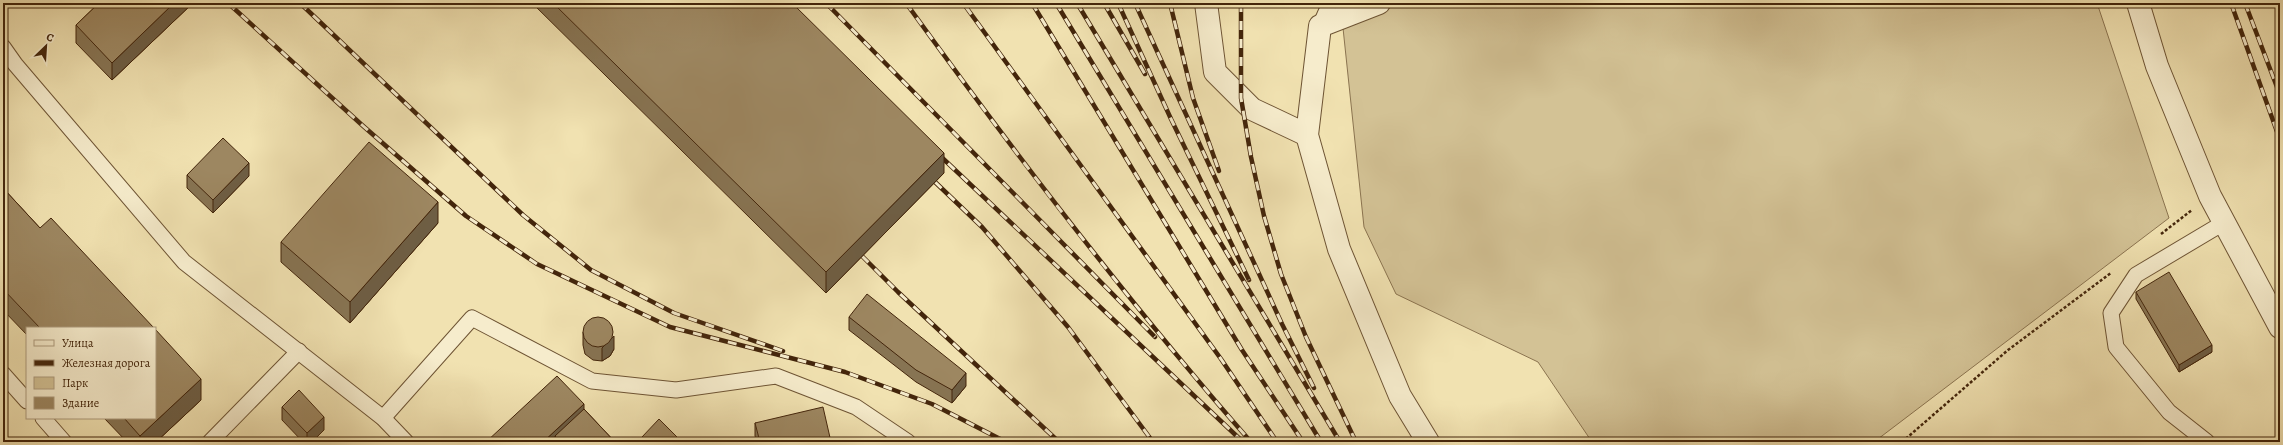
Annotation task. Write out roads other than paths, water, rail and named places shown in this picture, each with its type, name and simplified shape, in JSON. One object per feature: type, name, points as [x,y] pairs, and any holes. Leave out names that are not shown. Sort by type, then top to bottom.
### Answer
[{"type":"street","points":[[1206,3],[1215,72],[1252,109],[1307,135]]},
{"type":"street","points":[[1379,3],[1320,26],[1307,135],[1339,249],[1400,396],[1428,442]]},
{"type":"street","points":[[2138,3],[2158,66],[2210,196],[2280,327]]},
{"type":"lane","points":[[1320,26],[1330,3]]},
{"type":"lane","points":[[3,47],[15,64],[184,262],[383,418],[406,442]]},
{"type":"lane","points":[[2207,442],[2169,412],[2116,347],[2111,313],[2136,275],[2225,222]]},
{"type":"lane","points":[[383,418],[472,318],[592,381],[676,390],[776,376],[856,407],[908,442]]},
{"type":"lane","points":[[210,442],[299,351]]},
{"type":"lane","points":[[3,374],[26,400]]},
{"type":"lane","points":[[44,419],[64,442]]},
{"type":"railway","points":[[228,3],[362,125],[466,216],[537,264],[670,327],[845,372],[932,404],[1006,442]]},
{"type":"railway","points":[[300,3],[523,215],[591,270],[674,313],[783,351]]},
{"type":"railway","points":[[826,3],[1155,337]]},
{"type":"railway","points":[[906,3],[1073,227],[1161,336],[1251,442]]},
{"type":"railway","points":[[1032,3],[1242,350],[1303,442]]},
{"type":"railway","points":[[1056,3],[1321,442]]},
{"type":"railway","points":[[1077,3],[1340,442]]},
{"type":"railway","points":[[1104,3],[1145,74]]},
{"type":"railway","points":[[1118,3],[1171,119],[1249,280]]},
{"type":"railway","points":[[1135,3],[1282,324],[1314,388]]},
{"type":"railway","points":[[1170,3],[1193,98],[1219,171]]},
{"type":"railway","points":[[1241,3],[1241,98],[1251,157],[1264,216],[1281,274],[1306,337],[1356,442]]},
{"type":"railway","points":[[2231,3],[2280,140]]},
{"type":"railway","points":[[2245,3],[2280,95]]},
{"type":"railway","points":[[966,7],[1221,359],[1277,442]]},
{"type":"railway","points":[[935,151],[1243,442]]},
{"type":"railway","points":[[935,182],[982,227],[1068,327],[1153,442]]},
{"type":"railway","points":[[862,256],[898,292],[1059,442]]}]
